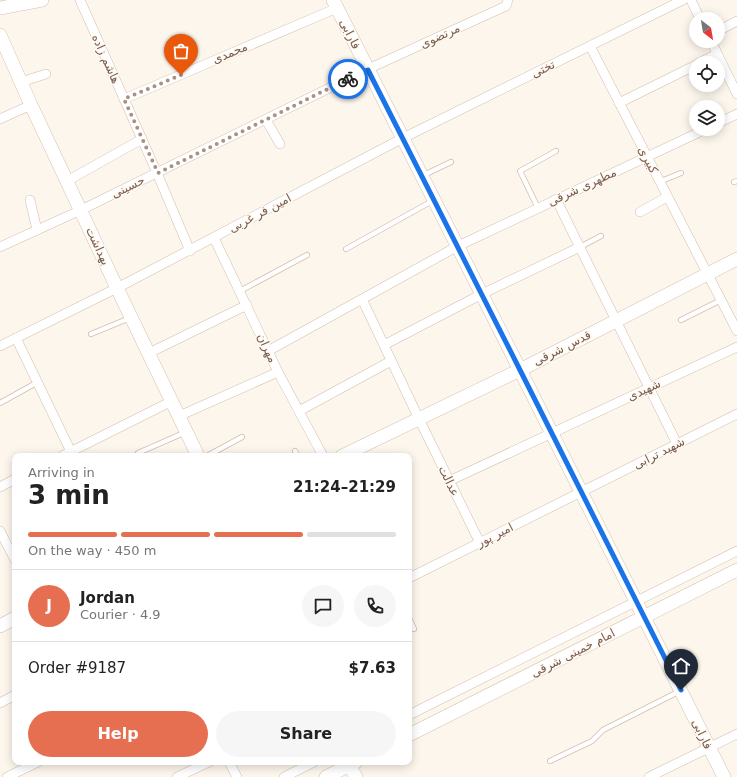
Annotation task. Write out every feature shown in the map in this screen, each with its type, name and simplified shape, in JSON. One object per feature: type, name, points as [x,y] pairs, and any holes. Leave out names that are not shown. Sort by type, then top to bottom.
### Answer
[{"type":"street","points":[[0,8],[42,0]]},
{"type":"street","name":"هاشم زاده","points":[[80,0],[158,173],[190,250]]},
{"type":"street","name":"مرتضوی","points":[[368,70],[506,6],[508,0]]},
{"type":"street","name":"تختی","points":[[403,138],[683,0]]},
{"type":"street","points":[[691,0],[697,12]]},
{"type":"street","name":"محمدی","points":[[124,99],[335,4]]},
{"type":"street","name":"فارابی","points":[[335,4],[552,432],[724,777]]},
{"type":"street","points":[[725,27],[737,21]]},
{"type":"street","name":"بهداشت","points":[[0,35],[31,105],[117,288],[197,453]]},
{"type":"street","name":"کبیری","points":[[590,46],[659,182],[736,326]]},
{"type":"street","points":[[714,48],[737,94]]},
{"type":"street","points":[[713,56],[717,54]]},
{"type":"street","points":[[619,103],[689,68]]},
{"type":"street","name":"حسینی","points":[[0,247],[158,173],[368,70]]},
{"type":"street","points":[[21,82],[46,74]]},
{"type":"street","points":[[0,119],[31,105]]},
{"type":"street","points":[[725,120],[737,114]]},
{"type":"street","points":[[266,120],[280,144]]},
{"type":"street","name":"مطهری شرقی","points":[[268,351],[458,246],[691,136]]},
{"type":"street","name":"امین فر غربی","points":[[0,346],[214,238],[403,138]]},
{"type":"street","points":[[67,181],[142,139]]},
{"type":"street","points":[[640,212],[667,197]]},
{"type":"street","points":[[30,200],[38,230]]},
{"type":"street","points":[[556,200],[677,444]]},
{"type":"street","name":"مهران","points":[[214,238],[278,372],[321,453]]},
{"type":"street","points":[[384,345],[482,294],[580,247]]},
{"type":"street","name":"قدس شرقی","points":[[348,453],[520,370],[737,259]]},
{"type":"street","name":"عدالت","points":[[362,299],[480,543]]},
{"type":"street","points":[[149,353],[247,305]]},
{"type":"street","points":[[16,338],[72,453]]},
{"type":"street","name":"شهیدی","points":[[449,481],[737,347]]},
{"type":"street","points":[[299,411],[391,361]]},
{"type":"street","points":[[179,416],[278,372]]},
{"type":"street","points":[[74,453],[172,401]]},
{"type":"street","name":"شهید ترابی","points":[[582,492],[737,414]]},
{"type":"street","points":[[0,487],[12,481]]},
{"type":"street","name":"امیر پور","points":[[412,577],[582,492]]},
{"type":"street","points":[[0,531],[12,553]]},
{"type":"street","points":[[412,714],[737,551]]},
{"type":"street","name":"امام خمینی شرقی","points":[[412,733],[737,570]]},
{"type":"street","points":[[0,626],[12,620]]},
{"type":"street","points":[[0,703],[12,697]]},
{"type":"street","points":[[649,777],[737,734]]},
{"type":"street","points":[[7,777],[32,765]]},
{"type":"street","points":[[177,777],[203,765]]},
{"type":"street","points":[[231,765],[237,777]]},
{"type":"street","points":[[284,777],[308,765]]},
{"type":"street","points":[[326,777],[352,767]]},
{"type":"lane","points":[[538,208],[520,171],[556,151]]},
{"type":"lane","points":[[422,176],[451,162]]},
{"type":"lane","points":[[659,182],[681,172]]},
{"type":"lane","points":[[346,249],[434,200]]},
{"type":"lane","points":[[580,247],[601,236]]},
{"type":"lane","points":[[240,291],[308,255]]},
{"type":"lane","points":[[681,320],[721,300]]},
{"type":"lane","points":[[91,334],[131,317]]},
{"type":"lane","points":[[0,403],[38,382]]},
{"type":"lane","points":[[138,453],[186,431]]},
{"type":"lane","points":[[213,453],[242,437]]},
{"type":"lane","points":[[412,625],[414,629]]},
{"type":"lane","points":[[550,761],[592,740],[603,730],[681,690]]},
{"type":"way so far","points":[[181,75],[124,99],[158,173],[348,79]]},
{"type":"route","points":[[348,79],[368,70],[681,690]]}]
